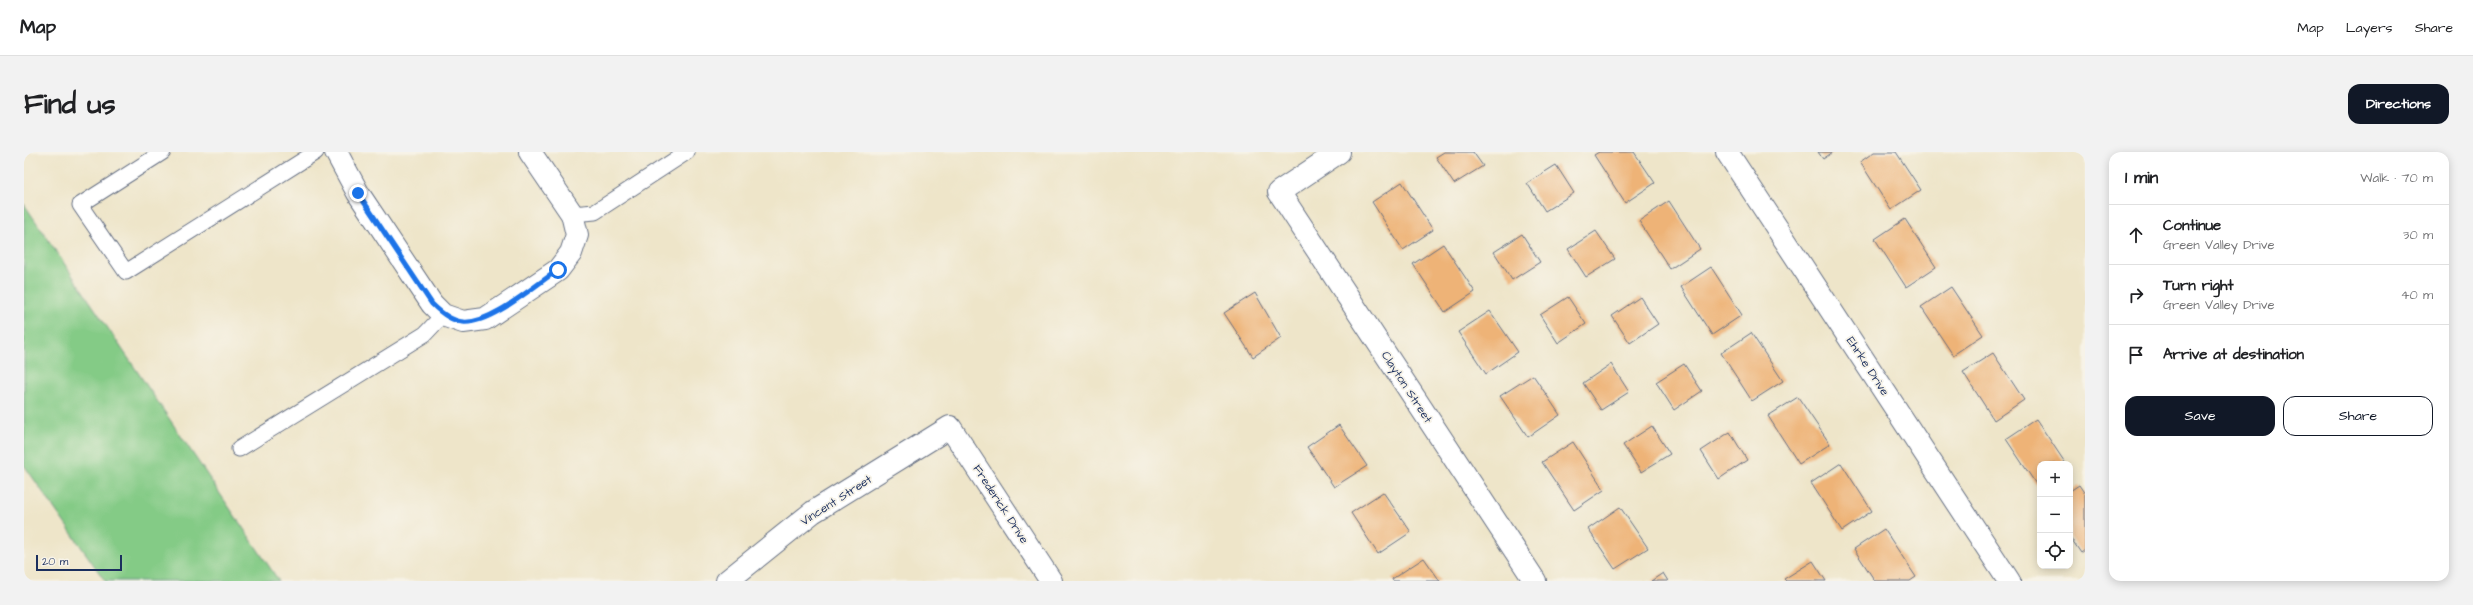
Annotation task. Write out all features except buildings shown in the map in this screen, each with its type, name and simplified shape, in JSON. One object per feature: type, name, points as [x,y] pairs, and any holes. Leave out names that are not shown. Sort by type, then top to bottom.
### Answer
[{"type":"street","points":[[336,152],[358,193],[432,304],[443,315],[463,322],[486,319],[558,270],[571,253],[577,235],[572,214],[530,152]]},
{"type":"street","name":"Clayton Street","points":[[1339,152],[1279,192],[1535,581]]},
{"type":"street","name":"Ehrke Drive","points":[[1727,152],[2009,581]]},
{"type":"street","name":"Vincent Street","points":[[728,581],[813,512],[950,427]]},
{"type":"street","name":"Frederick Drive","points":[[950,427],[1051,581]]},
{"type":"lane","points":[[163,152],[80,205],[126,272],[316,152]]},
{"type":"lane","points":[[572,214],[595,212],[687,152]]},
{"type":"lane","points":[[239,449],[425,334],[443,315]]},
{"type":"green space","points":[[24,204],[279,581],[105,581],[24,465]]},
{"type":"route","points":[[358,193],[432,304],[443,315],[463,322],[486,319],[558,270]]}]
